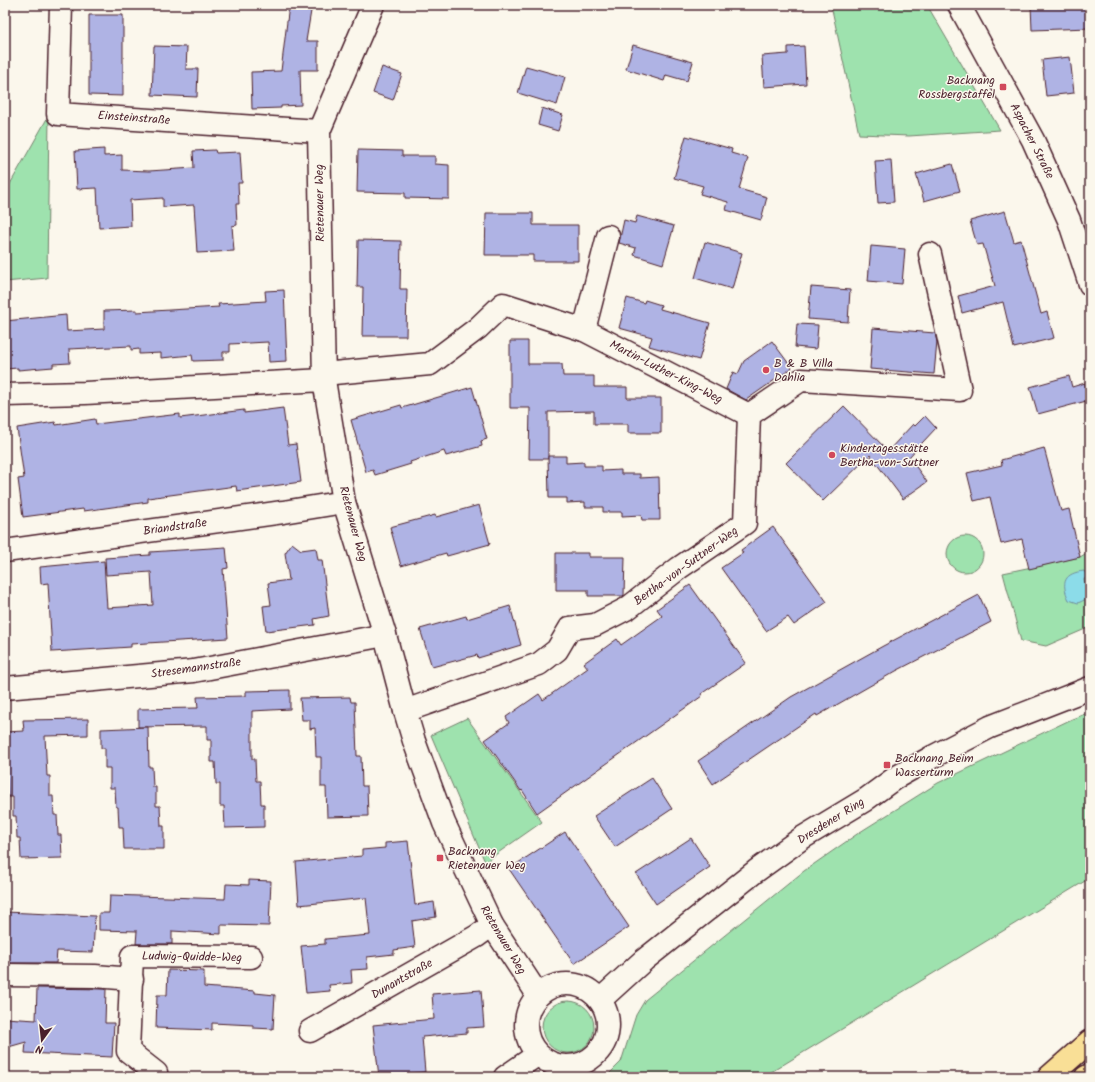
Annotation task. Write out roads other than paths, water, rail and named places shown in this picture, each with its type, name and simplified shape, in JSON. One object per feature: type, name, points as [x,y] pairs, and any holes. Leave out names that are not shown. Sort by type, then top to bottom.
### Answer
[{"type":"main road","points":[[1049,1077],[1090,1041]]},
{"type":"main road","points":[[1086,1077],[1090,1075]]},
{"type":"street","name":"Einsteinstraße","points":[[61,5],[58,114],[318,131]]},
{"type":"street","name":"Rietenauer Weg","points":[[373,5],[318,131],[324,377],[344,502],[385,635],[405,711],[444,824],[492,925],[538,995]]},
{"type":"street","name":"Aspacher Straße","points":[[959,5],[1033,140],[1069,220],[1090,284]]},
{"type":"street","points":[[584,330],[608,236]]},
{"type":"street","points":[[749,415],[801,380],[960,390],[930,254]]},
{"type":"street","name":"Martin-Luther-King-Weg","points":[[324,377],[430,364],[478,328],[503,304],[584,330],[749,415]]},
{"type":"street","points":[[5,395],[85,393],[324,377]]},
{"type":"street","name":"Bertha-von-Suttner-Weg","points":[[405,711],[539,664],[557,650],[570,628],[595,625],[628,608],[679,568],[745,523],[749,415]]},
{"type":"street","name":"Briandstraße","points":[[5,550],[283,512],[344,502]]},
{"type":"street","name":"Stresemannstraße","points":[[5,688],[194,671],[385,635]]},
{"type":"street","name":"Dresdener Ring","points":[[600,1000],[644,960],[756,871],[802,838],[865,800],[895,778],[990,727],[1090,688]]},
{"type":"street","name":"Dunantstraße","points":[[310,1032],[477,936],[492,925]]},
{"type":"street","name":"Ludwig-Quidde-Weg","points":[[155,1077],[156,1073],[128,1051],[132,956],[251,958]]},
{"type":"street","points":[[5,975],[132,978]]},
{"type":"street","points":[[560,984],[574,984],[584,987],[600,1000],[608,1016],[609,1029],[605,1042],[598,1054],[587,1062],[574,1067],[561,1067],[548,1063],[537,1055],[529,1043],[525,1025],[530,1006],[538,995],[548,988],[560,984]]},
{"type":"street","points":[[505,1077],[537,1055]]},
{"type":"water","points":[[1084,571],[1089,578],[1084,579],[1085,584],[1090,586],[1090,593],[1087,599],[1078,603],[1069,600],[1065,588],[1066,580],[1072,574]]},
{"type":"place","name":"Backnang Rossbergstaffel","points":[[1003,87]]},
{"type":"place","name":"B & B Villa Dahlia","points":[[766,370]]},
{"type":"place","name":"Kindertagesstätte Bertha-von-Suttner","points":[[832,455]]},
{"type":"place","name":"Backnang Beim Wasserturm","points":[[887,765]]},
{"type":"place","name":"Backnang Rietenauer Weg","points":[[440,858]]}]
